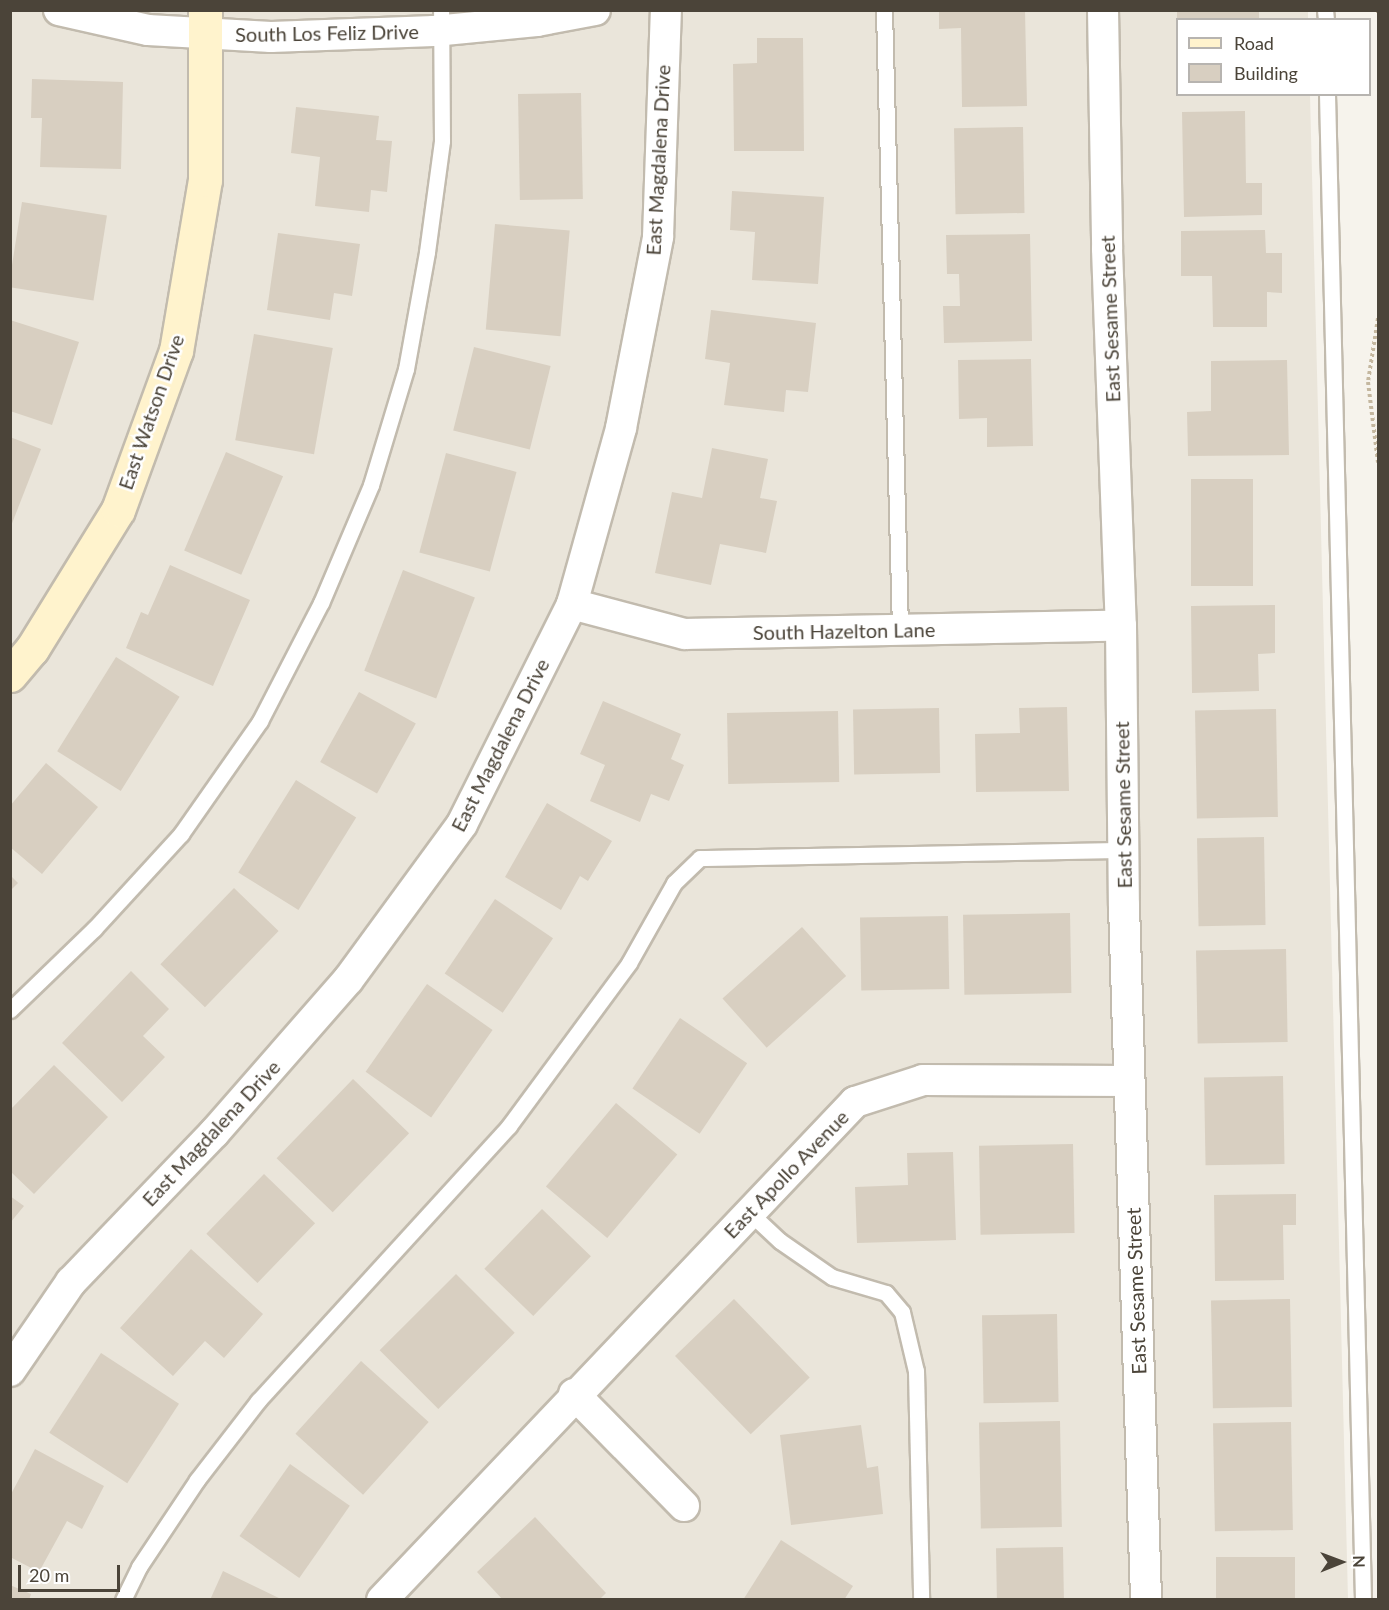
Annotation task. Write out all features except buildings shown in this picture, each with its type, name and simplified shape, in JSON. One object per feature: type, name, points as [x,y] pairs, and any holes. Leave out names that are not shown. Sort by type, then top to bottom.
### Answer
[{"type":"street","name":"South Los Feliz Drive","points":[[59,10],[148,30],[206,22],[282,37],[442,20],[537,21],[595,10]]},
{"type":"street","name":"East Magdalena Drive","points":[[10,1371],[71,1282],[214,1133],[362,962],[462,824],[572,604],[621,428],[658,237],[666,10]]},
{"type":"street","name":"East Sesame Street","points":[[1102,10],[1107,249],[1121,626],[1123,850],[1129,1081],[1146,1599]]},
{"type":"street","name":"East Watson Drive","points":[[10,675],[32,650],[118,510],[176,351],[205,180],[206,22]]},
{"type":"street","name":"South Hazelton Lane","points":[[572,604],[685,634],[1121,626]]},
{"type":"street","name":"East Apollo Avenue","points":[[382,1599],[574,1394],[855,1102],[923,1080],[1129,1081]]},
{"type":"street","points":[[574,1394],[684,1506]]},
{"type":"lane","points":[[884,10],[900,630]]},
{"type":"lane","points":[[10,1010],[94,929],[181,834],[260,721],[321,603],[371,485],[406,369],[428,252],[442,141],[442,20]]},
{"type":"lane","points":[[1328,96],[1363,1599]]},
{"type":"lane","points":[[123,1599],[140,1567],[197,1480],[251,1410],[509,1126],[629,963],[674,883],[700,858],[1123,850]]},
{"type":"lane","points":[[749,1212],[780,1241],[832,1277],[886,1293],[902,1312],[916,1371],[921,1599]]},
{"type":"path","points":[[1378,10],[1378,15]]},
{"type":"path","points":[[1378,318],[1368,382],[1378,462]]},
{"type":"shaded area","points":[[11,11],[1308,11],[1308,18],[1176,18],[1176,96],[1310,96],[1348,1599],[11,1600]]}]
